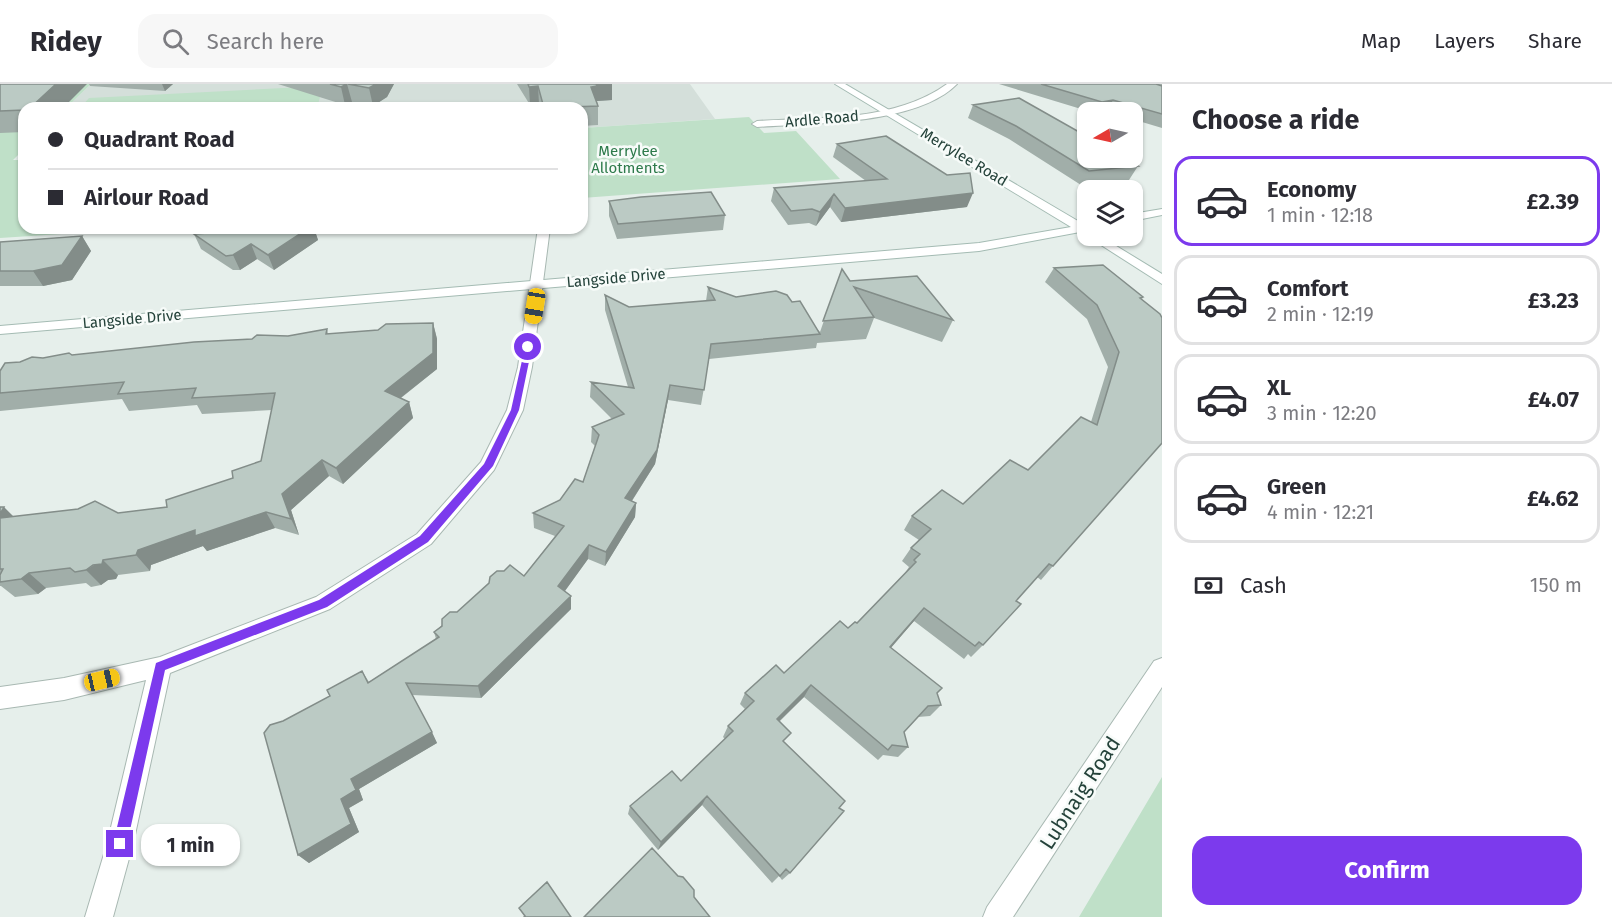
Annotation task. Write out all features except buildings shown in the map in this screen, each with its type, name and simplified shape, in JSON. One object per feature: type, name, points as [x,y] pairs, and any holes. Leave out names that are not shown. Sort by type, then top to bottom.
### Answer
[{"type":"street","name":"Merrylee Road","points":[[839,84],[1077,224]]},
{"type":"street","name":"Ardle Road","points":[[757,124],[848,118],[886,111],[930,99],[953,84]]},
{"type":"street","points":[[1143,216],[1162,212]]},
{"type":"street","name":"Langside Drive","points":[[0,330],[979,248],[1077,233]]},
{"type":"street","points":[[0,698],[64,689],[160,667],[323,603],[424,539],[488,466],[515,410],[525,368],[543,234]]},
{"type":"street","name":"Merrylee Road","points":[[1111,246],[1162,280]]},
{"type":"street","points":[[99,917],[120,844],[160,667]]},
{"type":"street","name":"Lubnaig Road","points":[[998,917],[1162,668]]},
{"type":"shaded area","points":[[91,84],[690,84],[715,119],[588,128],[588,102],[72,102]]},
{"type":"green space","points":[[0,84],[91,84],[72,102],[18,102],[18,155],[13,160],[18,160],[18,234],[61,234],[0,238]]},
{"type":"green space","points":[[323,86],[319,102],[85,102],[89,98]]},
{"type":"green space","name":"Merrylee Allotments","points":[[749,117],[764,133],[796,131],[840,179],[588,198],[588,128]]},
{"type":"green space","points":[[1162,777],[1162,917],[1079,917]]},
{"type":"route","points":[[120,844],[160,667],[323,603],[424,539],[488,466],[515,410],[528,347]]}]
